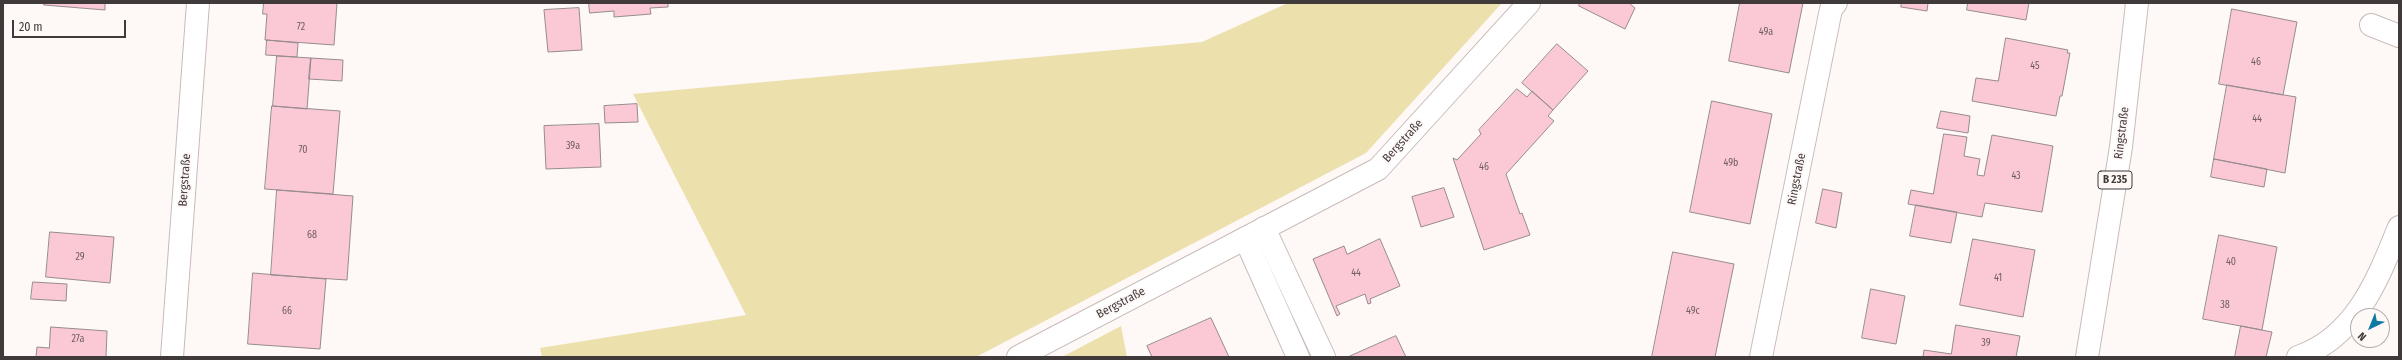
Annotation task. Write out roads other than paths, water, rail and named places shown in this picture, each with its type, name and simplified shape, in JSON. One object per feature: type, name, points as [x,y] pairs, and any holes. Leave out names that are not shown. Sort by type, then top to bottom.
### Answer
[{"type":"street","name":"Bergstraße","points":[[172,357],[198,3]]},
{"type":"street","name":"Bergstraße","points":[[1018,357],[1378,169],[1529,3]]},
{"type":"street","name":"Ringstraße","points":[[1761,357],[1831,10],[1836,3]]},
{"type":"street","name":"Ringstraße","points":[[2087,357],[2121,147],[2137,3]]},
{"type":"street","points":[[2371,25],[2399,36]]},
{"type":"street","points":[[2298,357],[2312,352],[2338,334],[2362,307],[2377,282],[2399,227]]},
{"type":"street","points":[[1264,228],[1324,357]]},
{"type":"street","points":[[1245,238],[1298,357]]}]
